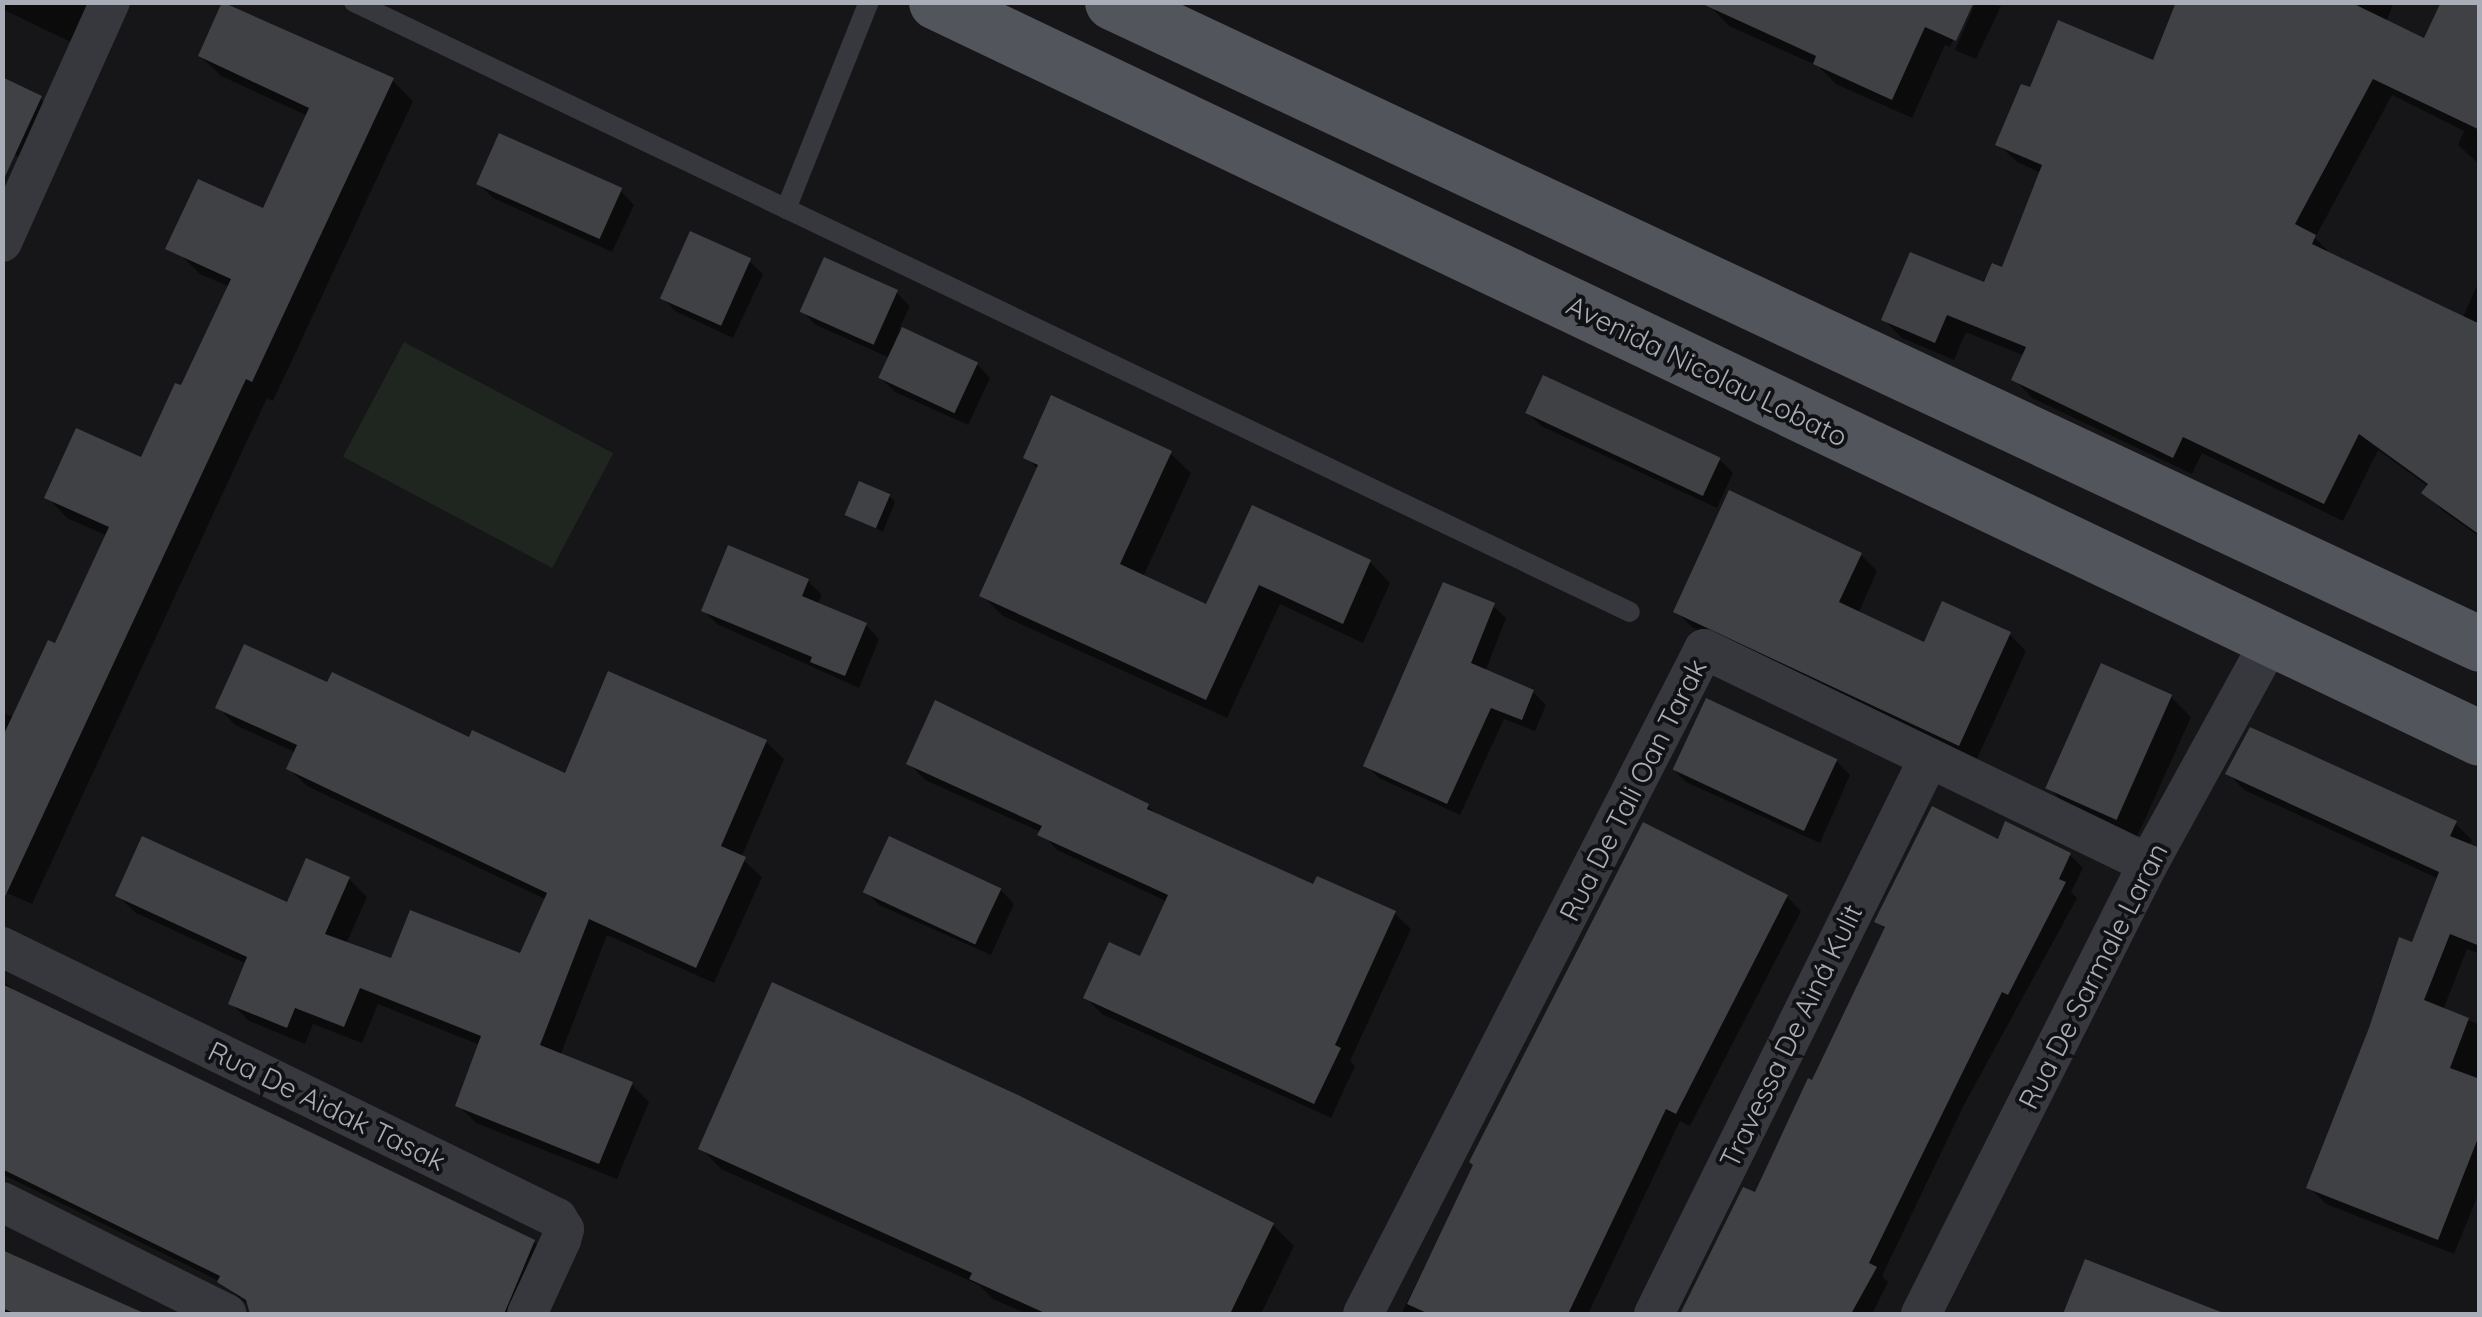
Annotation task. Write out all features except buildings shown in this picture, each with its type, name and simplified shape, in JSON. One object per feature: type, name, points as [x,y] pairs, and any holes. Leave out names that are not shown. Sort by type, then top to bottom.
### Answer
[{"type":"main road","name":"Avenida Nicolau Lobato","points":[[936,2],[2480,738]]},
{"type":"main road","points":[[1112,2],[2480,644]]},
{"type":"street","points":[[2,242],[16,178],[110,2]]},
{"type":"street","name":"Rua De Sarmale Laran","points":[[1921,1314],[2148,864],[2271,640]]},
{"type":"street","name":"Rua De Tali Oan Tarak","points":[[1363,1314],[1704,649],[2148,864]]},
{"type":"street","name":"Travessa De Ainá Kulit","points":[[1654,1314],[1929,758]]},
{"type":"street","name":"Rua De Aidak Tasak","points":[[2,947],[557,1218],[564,1230],[561,1240],[526,1314]]},
{"type":"street","points":[[2,1202],[228,1314]]},
{"type":"lane","points":[[354,2],[1630,612]]},
{"type":"lane","points":[[786,209],[870,2]]},
{"type":"shaded area","points":[[404,342],[613,453],[552,568],[343,457]]}]
